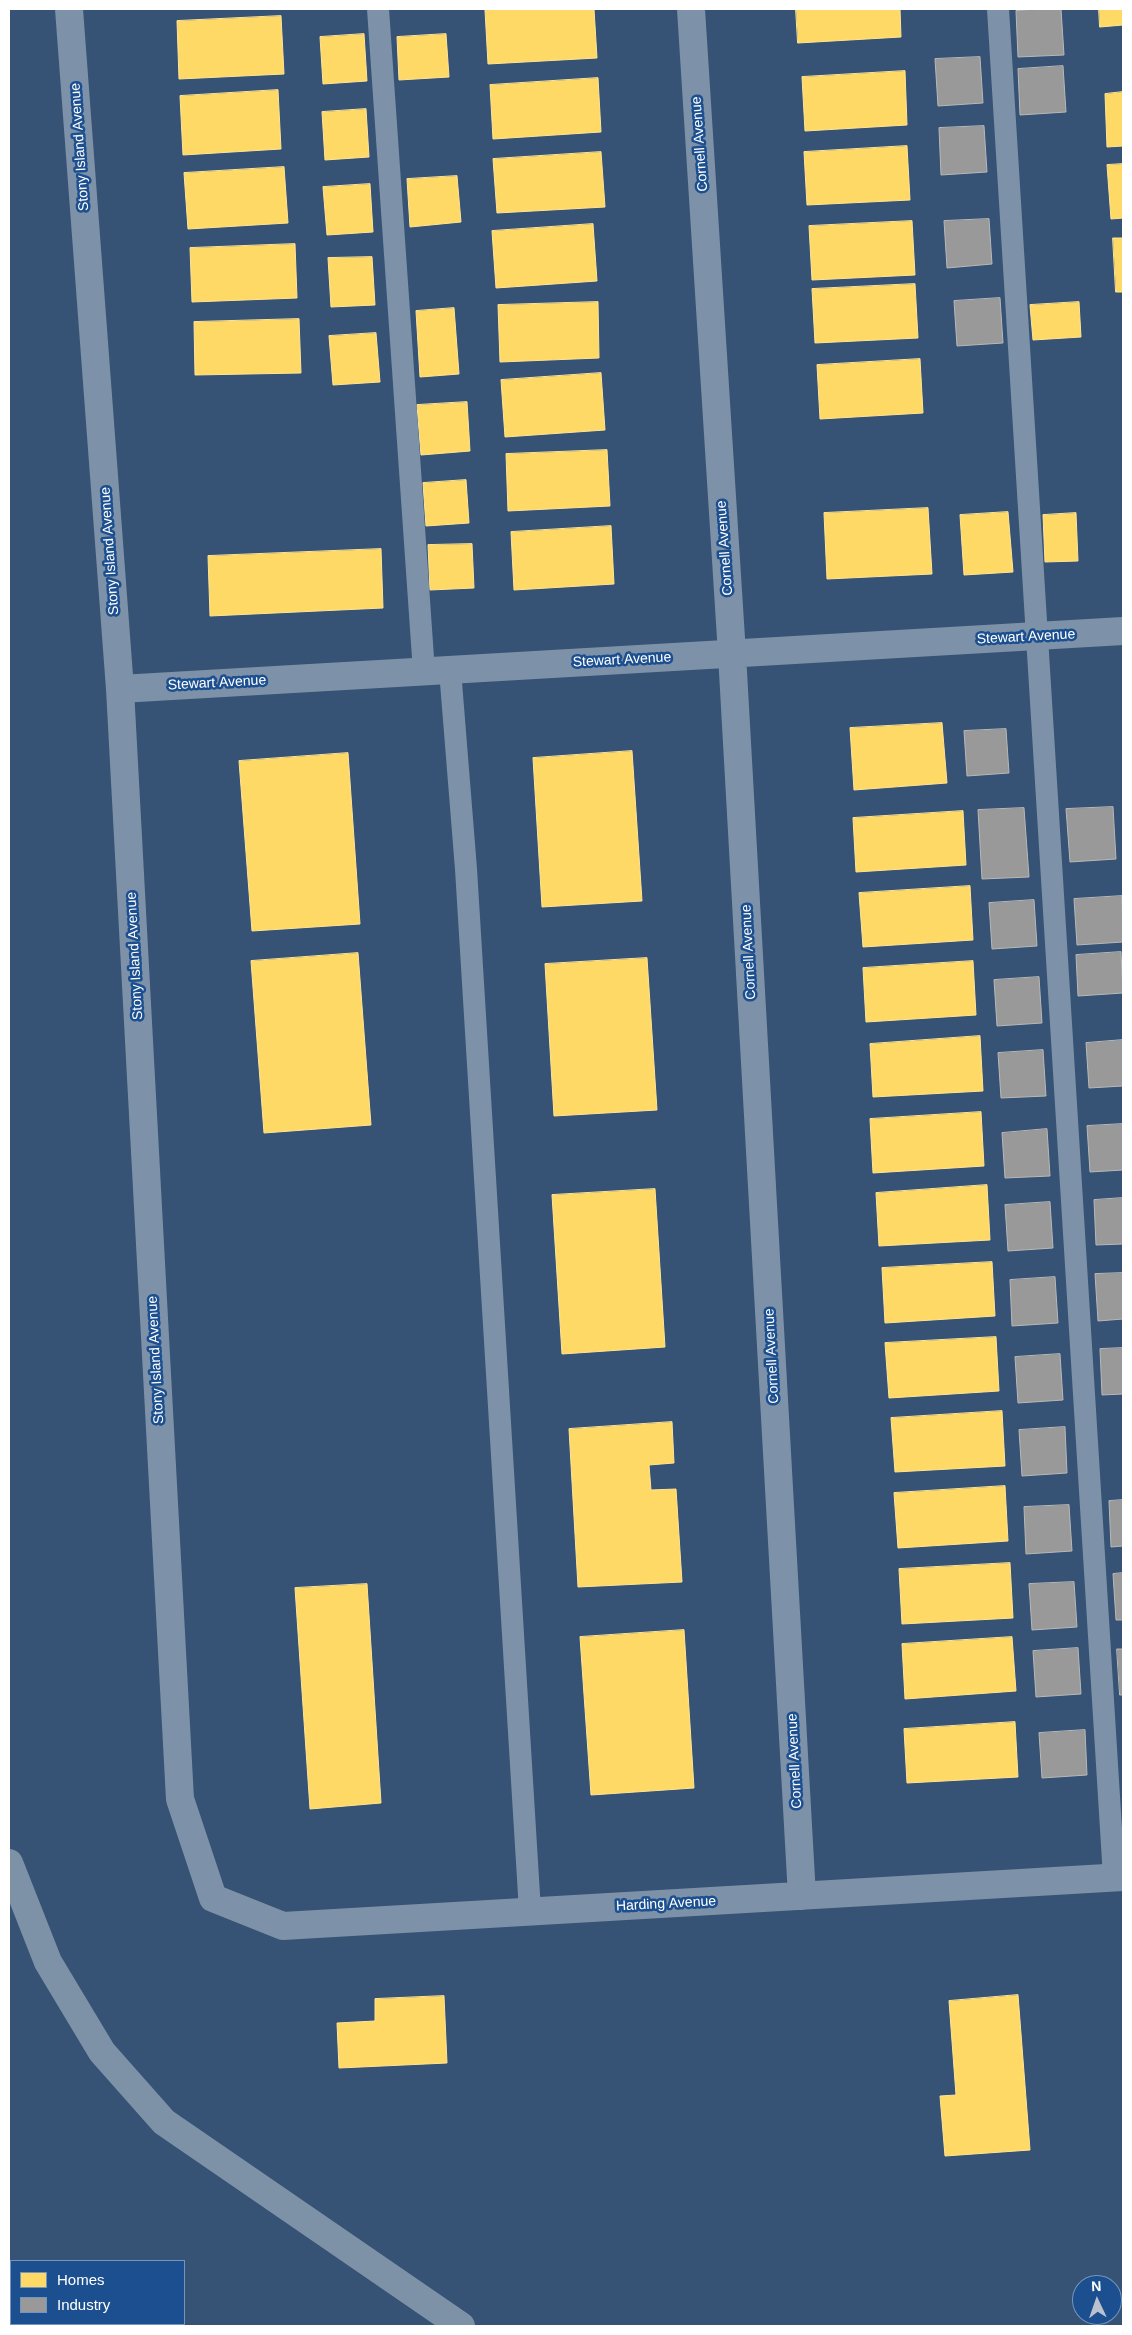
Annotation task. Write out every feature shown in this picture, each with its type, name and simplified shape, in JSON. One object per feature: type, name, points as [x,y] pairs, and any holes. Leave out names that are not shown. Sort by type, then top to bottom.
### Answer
[{"type":"highway","points":[[9,1863],[48,1962],[102,2052],[164,2122],[461,2326]]},
{"type":"street","name":"Stony Island Avenue","points":[[69,9],[120,689],[180,1799],[213,1898]]},
{"type":"street","name":"Cornell Avenue","points":[[691,9],[732,654],[802,1896]]},
{"type":"street","name":"Stewart Avenue","points":[[120,689],[1123,631]]},
{"type":"street","name":"Harding Avenue","points":[[213,1898],[283,1926],[1119,1877]]},
{"type":"lane","points":[[378,9],[437,671],[466,869],[530,1911]]},
{"type":"lane","points":[[998,9],[1037,636],[1119,1877]]},
{"type":"building: Homes","points":[[594,9],[597,58],[488,64],[485,10]]},
{"type":"building: Homes","points":[[796,9],[900,9],[901,37],[798,43]]},
{"type":"building: Homes","points":[[1099,9],[1123,9],[1123,25],[1100,27]]},
{"type":"building: Homes","points":[[281,16],[284,74],[179,79],[177,21]]},
{"type":"building: Homes","points":[[364,34],[367,81],[323,84],[320,37]]},
{"type":"building: Homes","points":[[446,34],[449,77],[399,80],[397,37]]},
{"type":"building: Homes","points":[[905,71],[907,125],[805,131],[802,77]]},
{"type":"building: Homes","points":[[598,78],[601,132],[493,139],[490,85]]},
{"type":"building: Homes","points":[[278,90],[281,149],[183,155],[180,96]]},
{"type":"building: Homes","points":[[1123,92],[1123,146],[1107,147],[1105,94]]},
{"type":"building: Homes","points":[[366,109],[369,157],[325,160],[322,112]]},
{"type":"building: Homes","points":[[907,146],[910,200],[807,205],[804,152]]},
{"type":"building: Homes","points":[[601,152],[605,207],[497,213],[493,159]]},
{"type":"building: Homes","points":[[1123,164],[1123,218],[1111,219],[1107,165]]},
{"type":"building: Homes","points":[[284,167],[288,223],[188,229],[184,173]]},
{"type":"building: Homes","points":[[457,176],[461,222],[410,227],[407,179]]},
{"type":"building: Homes","points":[[370,184],[373,232],[327,235],[323,187]]},
{"type":"building: Homes","points":[[912,221],[915,275],[812,280],[809,226]]},
{"type":"building: Homes","points":[[593,224],[597,281],[496,288],[492,231]]},
{"type":"building: Homes","points":[[1113,238],[1123,238],[1123,292],[1116,292]]},
{"type":"building: Homes","points":[[295,244],[297,298],[192,302],[190,248]]},
{"type":"building: Homes","points":[[372,257],[375,305],[331,307],[328,258]]},
{"type":"building: Homes","points":[[915,284],[918,338],[815,343],[812,289]]},
{"type":"building: Homes","points":[[598,302],[599,358],[500,362],[498,305]]},
{"type":"building: Homes","points":[[1079,302],[1081,337],[1033,340],[1030,305]]},
{"type":"building: Homes","points":[[454,308],[459,374],[420,377],[416,311]]},
{"type":"building: Homes","points":[[299,319],[301,373],[195,375],[194,322]]},
{"type":"building: Homes","points":[[376,333],[380,382],[333,385],[329,336]]},
{"type":"building: Homes","points":[[920,359],[923,413],[820,419],[817,365]]},
{"type":"building: Homes","points":[[601,373],[605,430],[505,437],[501,380]]},
{"type":"building: Homes","points":[[467,402],[470,451],[421,455],[417,405]]},
{"type":"building: Homes","points":[[607,450],[610,506],[508,511],[506,454]]},
{"type":"building: Homes","points":[[466,480],[469,523],[426,526],[423,483]]},
{"type":"building: Homes","points":[[928,508],[932,574],[827,579],[824,513]]},
{"type":"building: Homes","points":[[1008,512],[1013,572],[964,575],[960,515]]},
{"type":"building: Homes","points":[[1076,513],[1078,561],[1045,562],[1043,515]]},
{"type":"building: Homes","points":[[611,526],[614,584],[514,590],[511,532]]},
{"type":"building: Homes","points":[[472,544],[474,588],[430,590],[428,545]]},
{"type":"building: Homes","points":[[381,549],[383,608],[210,616],[208,556]]},
{"type":"building: Homes","points":[[942,723],[947,783],[854,790],[850,728]]},
{"type":"building: Homes","points":[[632,751],[642,901],[542,907],[533,758]]},
{"type":"building: Homes","points":[[348,753],[360,924],[252,931],[239,761]]},
{"type":"building: Homes","points":[[963,811],[966,865],[856,872],[853,818]]},
{"type":"building: Homes","points":[[970,886],[973,940],[863,947],[859,893]]},
{"type":"building: Homes","points":[[358,953],[371,1125],[264,1133],[251,961]]},
{"type":"building: Homes","points":[[647,958],[657,1110],[554,1116],[545,964]]},
{"type":"building: Homes","points":[[973,961],[976,1015],[866,1022],[863,968]]},
{"type":"building: Homes","points":[[980,1036],[983,1091],[873,1097],[870,1044]]},
{"type":"building: Homes","points":[[981,1112],[984,1166],[873,1173],[870,1119]]},
{"type":"building: Homes","points":[[987,1185],[990,1240],[879,1246],[876,1193]]},
{"type":"building: Homes","points":[[655,1189],[665,1347],[562,1354],[552,1195]]},
{"type":"building: Homes","points":[[992,1262],[995,1316],[885,1323],[882,1268]]},
{"type":"building: Homes","points":[[996,1337],[999,1391],[889,1398],[885,1343]]},
{"type":"building: Homes","points":[[1002,1411],[1005,1466],[895,1472],[891,1418]]},
{"type":"building: Homes","points":[[672,1422],[674,1463],[649,1465],[651,1490],[676,1489],[682,1582],[578,1587],[569,1429]]},
{"type":"building: Homes","points":[[1005,1486],[1008,1541],[898,1548],[894,1493]]},
{"type":"building: Homes","points":[[1010,1563],[1013,1618],[902,1624],[899,1569]]},
{"type":"building: Homes","points":[[367,1584],[381,1803],[310,1809],[295,1588]]},
{"type":"building: Homes","points":[[684,1630],[694,1788],[591,1795],[580,1637]]},
{"type":"building: Homes","points":[[1012,1637],[1016,1691],[905,1699],[902,1644]]},
{"type":"building: Homes","points":[[1015,1722],[1018,1777],[907,1783],[904,1729]]},
{"type":"building: Homes","points":[[1018,1995],[1030,2150],[945,2156],[940,2096],[956,2095],[949,2001]]},
{"type":"building: Homes","points":[[444,1996],[447,2063],[339,2068],[337,2023],[375,2021],[375,1999]]},
{"type":"building: Industry","points":[[1061,9],[1064,55],[1018,57],[1016,11]]},
{"type":"building: Industry","points":[[980,57],[983,103],[938,106],[935,59]]},
{"type":"building: Industry","points":[[1063,66],[1066,112],[1020,115],[1018,69]]},
{"type":"building: Industry","points":[[984,126],[987,172],[941,175],[939,128]]},
{"type":"building: Industry","points":[[989,219],[992,264],[947,268],[944,221]]},
{"type":"building: Industry","points":[[1000,298],[1003,343],[957,346],[954,301]]},
{"type":"building: Industry","points":[[1006,729],[1009,773],[967,776],[964,731]]},
{"type":"building: Industry","points":[[1113,807],[1116,859],[1070,862],[1066,809]]},
{"type":"building: Industry","points":[[1024,808],[1029,877],[982,879],[978,810]]},
{"type":"building: Industry","points":[[1122,896],[1123,942],[1077,945],[1074,899]]},
{"type":"building: Industry","points":[[1034,900],[1037,946],[992,949],[989,903]]},
{"type":"building: Industry","points":[[1121,952],[1123,993],[1078,996],[1076,955]]},
{"type":"building: Industry","points":[[1039,977],[1042,1023],[997,1026],[994,980]]},
{"type":"building: Industry","points":[[1123,1040],[1123,1086],[1089,1088],[1086,1043]]},
{"type":"building: Industry","points":[[1043,1050],[1046,1096],[1001,1098],[998,1053]]},
{"type":"building: Industry","points":[[1123,1124],[1123,1170],[1090,1172],[1087,1126]]},
{"type":"building: Industry","points":[[1047,1129],[1050,1176],[1005,1178],[1002,1133]]},
{"type":"building: Industry","points":[[1123,1198],[1123,1244],[1096,1245],[1094,1200]]},
{"type":"building: Industry","points":[[1050,1202],[1053,1248],[1008,1251],[1005,1205]]},
{"type":"building: Industry","points":[[1123,1273],[1123,1319],[1098,1321],[1095,1274]]},
{"type":"building: Industry","points":[[1055,1277],[1058,1323],[1012,1326],[1010,1280]]},
{"type":"building: Industry","points":[[1123,1348],[1123,1394],[1102,1395],[1100,1349]]},
{"type":"building: Industry","points":[[1060,1354],[1063,1400],[1018,1403],[1015,1357]]},
{"type":"building: Industry","points":[[1065,1427],[1067,1473],[1022,1476],[1019,1430]]},
{"type":"building: Industry","points":[[1123,1500],[1123,1546],[1111,1547],[1109,1501]]},
{"type":"building: Industry","points":[[1069,1505],[1072,1551],[1026,1554],[1024,1507]]},
{"type":"building: Industry","points":[[1123,1573],[1123,1620],[1116,1620],[1113,1574]]},
{"type":"building: Industry","points":[[1074,1582],[1077,1627],[1032,1630],[1029,1584]]},
{"type":"building: Industry","points":[[1078,1648],[1081,1694],[1036,1697],[1033,1651]]},
{"type":"building: Industry","points":[[1117,1649],[1123,1649],[1123,1695],[1120,1695]]},
{"type":"building: Industry","points":[[1085,1730],[1087,1775],[1042,1778],[1039,1733]]}]
